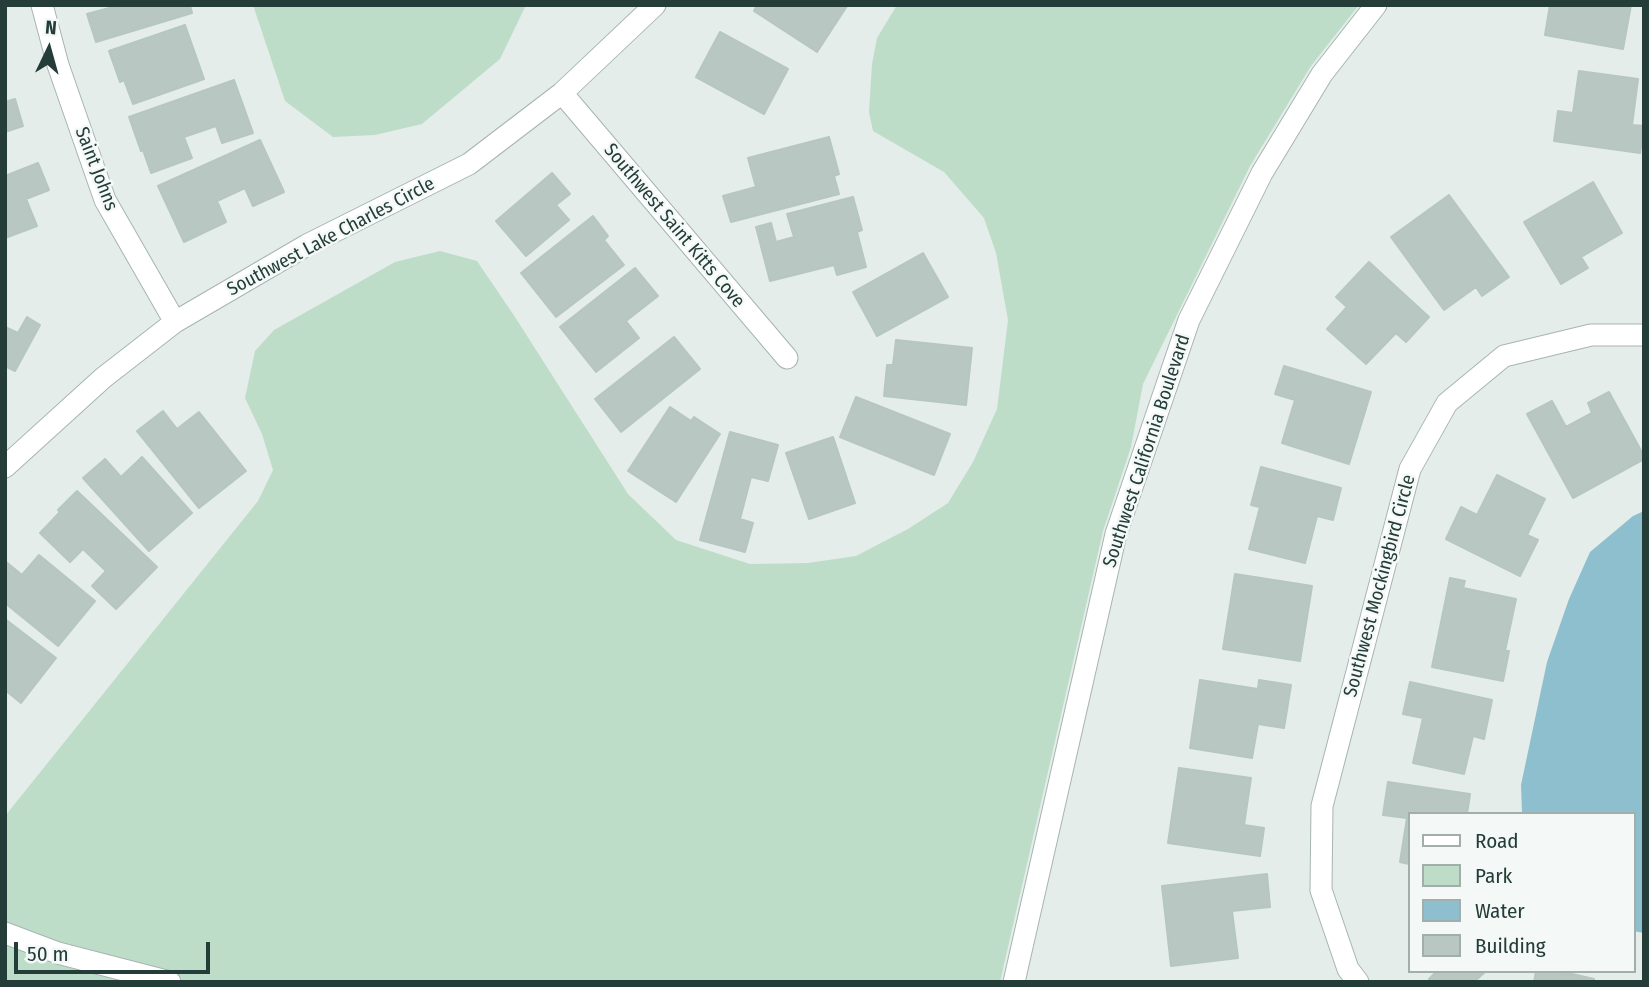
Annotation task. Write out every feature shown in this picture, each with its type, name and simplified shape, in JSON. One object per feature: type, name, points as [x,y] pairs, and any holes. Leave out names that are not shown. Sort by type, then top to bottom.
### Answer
[{"type":"street","name":"Saint Johns","points":[[42,5],[58,65],[105,200],[175,322]]},
{"type":"street","name":"Southwest Lake Charles Circle","points":[[5,467],[103,378],[175,322],[307,245],[470,164],[562,93],[655,5]]},
{"type":"street","name":"Southwest California Boulevard","points":[[1014,982],[1116,534],[1189,320],[1262,173],[1322,74],[1377,5]]},
{"type":"street","name":"Southwest Saint Kitts Cove","points":[[562,93],[787,358]]},
{"type":"street","name":"Southwest Mockingbird Circle","points":[[1358,982],[1348,969],[1321,890],[1322,806],[1410,469],[1447,403],[1504,356],[1591,335],[1644,335]]},
{"type":"street","points":[[5,933],[58,953],[170,982]]},
{"type":"green space","points":[[253,5],[526,5],[500,59],[422,124],[375,135],[333,137],[285,101]]},
{"type":"green space","points":[[897,5],[1359,5],[1311,66],[1250,166],[1143,384],[1131,447],[1103,531],[1000,982],[5,982],[5,816],[258,501],[273,470],[262,434],[245,398],[255,351],[274,330],[395,262],[440,251],[477,261],[628,494],[676,540],[750,564],[808,563],[856,556],[908,529],[948,503],[973,462],[997,409],[1008,320],[996,253],[984,218],[944,172],[873,131],[869,112],[872,64],[877,38]]},
{"type":"water","points":[[1644,511],[1644,933],[1635,931],[1635,812],[1522,812],[1521,785],[1547,662],[1569,599],[1590,552],[1633,516]]},
{"type":"building","points":[[113,5],[190,5],[192,13],[96,42],[87,14]]},
{"type":"building","points":[[757,5],[847,6],[817,52],[754,11]]},
{"type":"building","points":[[1550,5],[1631,5],[1623,49],[1545,35]]},
{"type":"building","points":[[185,25],[204,79],[133,104],[124,80],[120,82],[109,51]]},
{"type":"building","points":[[720,32],[788,69],[764,114],[696,77]]},
{"type":"building","points":[[1579,71],[1638,79],[1632,125],[1644,126],[1640,153],[1554,141],[1558,111],[1573,113]]},
{"type":"building","points":[[234,80],[253,133],[222,143],[216,126],[184,137],[192,158],[151,173],[129,117]]},
{"type":"building","points":[[15,99],[23,126],[5,132],[5,102]]},
{"type":"building","points":[[829,137],[839,174],[834,176],[839,194],[731,222],[723,196],[756,187],[748,158]]},
{"type":"building","points":[[260,140],[284,192],[253,206],[245,188],[217,201],[226,222],[184,242],[158,186]]},
{"type":"building","points":[[38,163],[49,190],[26,199],[37,226],[5,238],[5,176]]},
{"type":"building","points":[[552,173],[570,194],[556,205],[569,220],[526,256],[496,221]]},
{"type":"building","points":[[1593,182],[1622,233],[1581,257],[1588,268],[1561,284],[1524,222]]},
{"type":"building","points":[[1449,195],[1509,277],[1482,296],[1476,287],[1444,310],[1391,237]]},
{"type":"building","points":[[853,197],[862,230],[857,232],[866,267],[837,275],[834,265],[770,281],[756,227],[771,223],[776,242],[794,237],[787,214]]},
{"type":"building","points":[[593,216],[608,236],[604,240],[624,265],[556,317],[521,273]]},
{"type":"building","points":[[923,253],[948,297],[877,336],[853,292]]},
{"type":"building","points":[[1369,262],[1429,317],[1406,342],[1396,333],[1366,364],[1327,329],[1347,307],[1336,297]]},
{"type":"building","points":[[635,268],[658,296],[626,321],[639,338],[596,372],[560,327]]},
{"type":"building","points":[[27,317],[40,325],[15,371],[5,366],[5,327],[18,333]]},
{"type":"building","points":[[674,337],[700,369],[621,432],[595,399]]},
{"type":"building","points":[[896,340],[972,348],[966,405],[884,396],[887,365],[893,365]]},
{"type":"building","points":[[1284,366],[1371,392],[1349,464],[1282,443],[1295,400],[1275,394]]},
{"type":"building","points":[[1609,392],[1644,459],[1573,498],[1527,414],[1552,401],[1566,427],[1592,413],[1588,403]]},
{"type":"building","points":[[856,397],[950,434],[934,475],[840,437]]},
{"type":"building","points":[[670,407],[691,421],[694,417],[720,434],[676,502],[628,471]]},
{"type":"building","points":[[163,411],[177,429],[199,412],[246,471],[199,508],[137,431]]},
{"type":"building","points":[[730,432],[778,445],[768,481],[751,477],[740,519],[753,523],[745,552],[700,540]]},
{"type":"building","points":[[833,437],[855,503],[809,519],[786,453]]},
{"type":"building","points":[[142,457],[192,513],[149,551],[83,478],[105,459],[121,477]]},
{"type":"building","points":[[1261,467],[1341,488],[1333,520],[1317,516],[1305,563],[1249,549],[1260,507],[1251,505]]},
{"type":"building","points":[[1497,475],[1545,499],[1527,535],[1538,540],[1520,576],[1446,539],[1461,507],[1477,515]]},
{"type":"building","points":[[77,491],[157,567],[116,609],[92,586],[106,571],[83,549],[70,562],[40,533]]},
{"type":"building","points":[[39,555],[95,601],[58,646],[5,603],[5,561],[22,575]]},
{"type":"building","points":[[1235,574],[1312,586],[1300,661],[1223,649]]},
{"type":"building","points":[[1450,578],[1465,581],[1463,588],[1516,599],[1505,651],[1509,651],[1503,681],[1432,667]]},
{"type":"building","points":[[5,619],[56,658],[21,703],[5,690]]},
{"type":"building","points":[[1200,680],[1258,689],[1259,680],[1291,685],[1284,728],[1258,724],[1252,758],[1190,748]]},
{"type":"building","points":[[1410,682],[1492,700],[1484,739],[1473,736],[1464,774],[1413,763],[1423,718],[1403,714]]},
{"type":"building","points":[[1179,768],[1251,778],[1244,825],[1264,828],[1260,856],[1168,843]]},
{"type":"building","points":[[1388,782],[1470,794],[1467,812],[1408,812],[1408,864],[1400,862],[1407,818],[1383,815]]},
{"type":"building","points":[[1267,874],[1270,907],[1232,911],[1238,958],[1171,966],[1162,886]]},
{"type":"building","points":[[1435,973],[1484,973],[1474,982],[1431,982],[1429,979]]},
{"type":"building","points":[[1536,973],[1568,973],[1594,979],[1594,982],[1534,982]]}]
